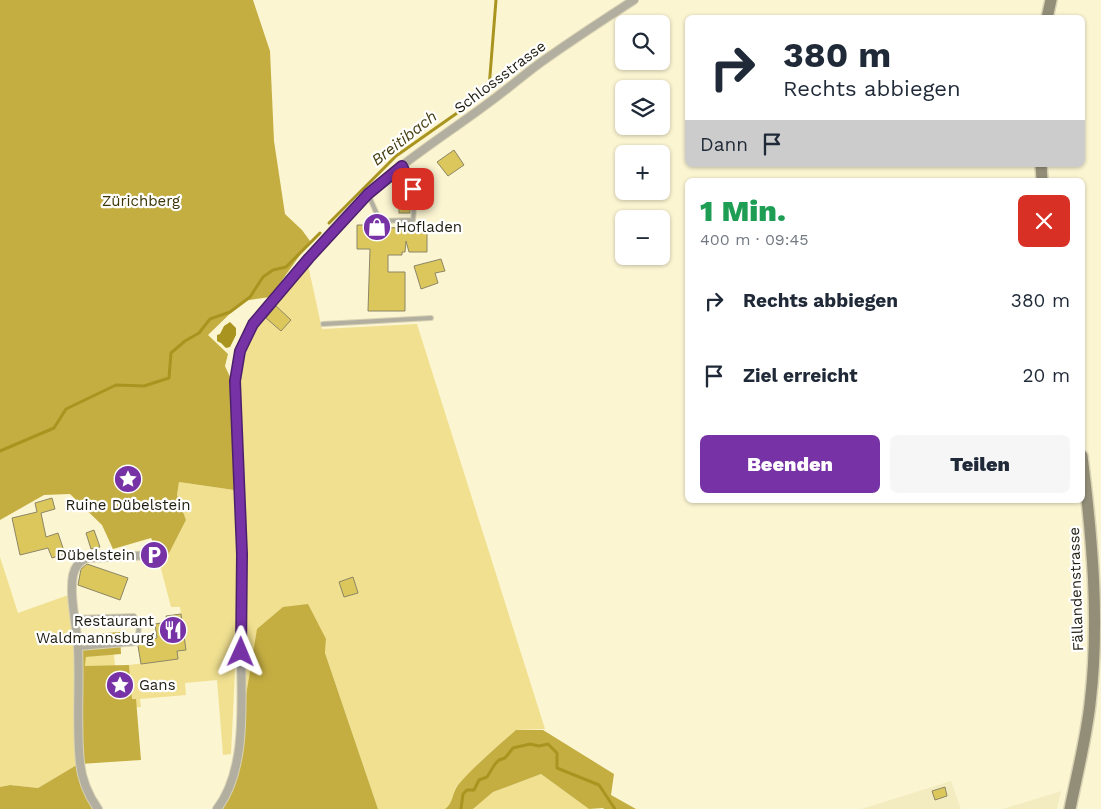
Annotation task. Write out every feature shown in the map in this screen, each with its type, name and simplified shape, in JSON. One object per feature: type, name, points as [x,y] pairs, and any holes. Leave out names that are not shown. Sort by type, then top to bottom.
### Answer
[{"type":"main road","points":[[1048,15],[1051,0]]},
{"type":"main road","name":"Fällandenstrasse","points":[[1070,809],[1090,705],[1095,625],[1085,478]]},
{"type":"street","name":"Schlossstrasse","points":[[217,809],[224,800],[232,781],[238,753],[241,723],[242,554],[236,367],[240,351],[253,324],[326,239],[368,194],[402,166],[540,63],[634,0]]},
{"type":"street","points":[[98,809],[85,787],[80,764],[78,648],[73,575],[81,560],[87,558],[154,556]]},
{"type":"lane","points":[[368,194],[380,221],[413,220],[415,206],[413,189],[402,166]]},
{"type":"lane","points":[[323,324],[431,318]]},
{"type":"lane","points":[[75,618],[134,616],[139,626],[136,643],[78,648]]},
{"type":"shaded area","points":[[308,265],[322,329],[417,324],[545,729],[516,730],[480,762],[456,787],[450,806],[445,809],[378,809],[325,653],[326,639],[245,703],[245,545],[239,388],[241,372],[247,345],[258,324]]},
{"type":"shaded area","points":[[230,322],[236,328],[236,335],[230,347],[226,348],[217,341],[217,335]]},
{"type":"shaded area","points":[[179,482],[234,490],[238,609],[231,754],[223,755],[217,680],[185,683],[186,695],[140,699],[141,707],[128,708],[85,667],[86,657],[114,654],[115,666],[118,666],[119,673],[132,699],[129,665],[178,659],[177,651],[185,649],[180,607],[171,607],[160,565],[164,563],[186,520],[177,495]]},
{"type":"shaded area","points":[[0,557],[18,613],[71,594],[75,618],[80,763],[38,788],[10,785],[0,787]]},
{"type":"shaded area","points":[[541,774],[589,809],[473,809],[493,792]]},
{"type":"shaded area","points":[[951,781],[961,809],[861,809]]},
{"type":"shaded area","points":[[1061,791],[1057,809],[1003,809]]},
{"type":"green space","name":"Zürichberg","points":[[0,0],[253,0],[270,51],[274,141],[285,214],[302,230],[310,241],[270,297],[243,301],[208,335],[228,354],[225,366],[230,377],[234,490],[179,482],[177,495],[186,520],[164,563],[151,538],[113,549],[102,525],[70,494],[44,495],[0,520]]},
{"type":"green space","points":[[308,604],[326,639],[325,653],[378,809],[217,809],[232,781],[257,629],[283,607]]},
{"type":"green space","points":[[120,632],[121,654],[86,657],[85,666],[129,665],[132,699],[136,699],[141,760],[80,764],[98,809],[0,809],[0,787],[10,785],[38,788],[80,763],[78,635]]},
{"type":"green space","points":[[516,730],[543,730],[614,774],[611,795],[636,809],[589,809],[541,774],[493,792],[473,809],[445,809],[450,804],[458,785]]},
{"type":"building","points":[[454,150],[464,165],[448,176],[437,162]]},
{"type":"building","points":[[399,202],[410,202],[410,213],[399,213]]},
{"type":"building","points":[[357,225],[427,231],[427,252],[409,252],[406,241],[405,252],[402,252],[402,255],[388,255],[388,272],[405,272],[405,311],[368,311],[370,249],[357,249]]},
{"type":"building","points":[[441,259],[445,271],[435,273],[438,283],[421,289],[414,266]]},
{"type":"building","points":[[276,306],[291,320],[281,331],[266,318]]},
{"type":"building","points":[[52,498],[55,509],[41,513],[46,537],[58,533],[65,554],[52,558],[48,548],[20,555],[12,518],[37,512],[35,503]]},
{"type":"building","points":[[94,530],[100,547],[91,549],[86,533]]},
{"type":"building","points":[[87,564],[128,578],[120,600],[78,585],[81,569]]},
{"type":"building","points":[[353,577],[358,593],[344,597],[339,582]]},
{"type":"building","points":[[181,614],[186,650],[177,651],[178,659],[141,664],[138,646],[141,641],[157,638],[155,624],[167,622],[166,616]]},
{"type":"building","points":[[945,787],[947,796],[935,800],[932,791]]},
{"type":"waterway","name":"Breitibach","points":[[485,91],[489,88],[496,0]]},
{"type":"waterway","name":"Breitibach","points":[[329,223],[396,156],[477,99]]},
{"type":"waterway","points":[[0,451],[54,428],[66,409],[116,385],[144,386],[169,378],[171,353],[185,341],[199,333],[210,319],[230,312],[250,297],[263,277],[273,270],[286,267],[320,233]]},
{"type":"waterway","points":[[461,809],[463,794],[467,790],[474,790],[479,780],[487,777],[495,764],[505,758],[513,748],[530,744],[539,746],[548,744],[557,753],[557,768],[599,785],[615,809]]},
{"type":"place","name":"Hofladen","points":[[377,227]]},
{"type":"place","name":"Ruine Dübelstein","points":[[128,479]]},
{"type":"place","name":"Dübelstein","points":[[154,555]]},
{"type":"place","name":"Restaurant Waldmannsburg","points":[[173,630]]},
{"type":"place","name":"Gans","points":[[120,685]]},
{"type":"route","points":[[241,652],[242,554],[235,381],[240,351],[253,324],[331,233],[368,194],[402,166],[413,189]]}]
